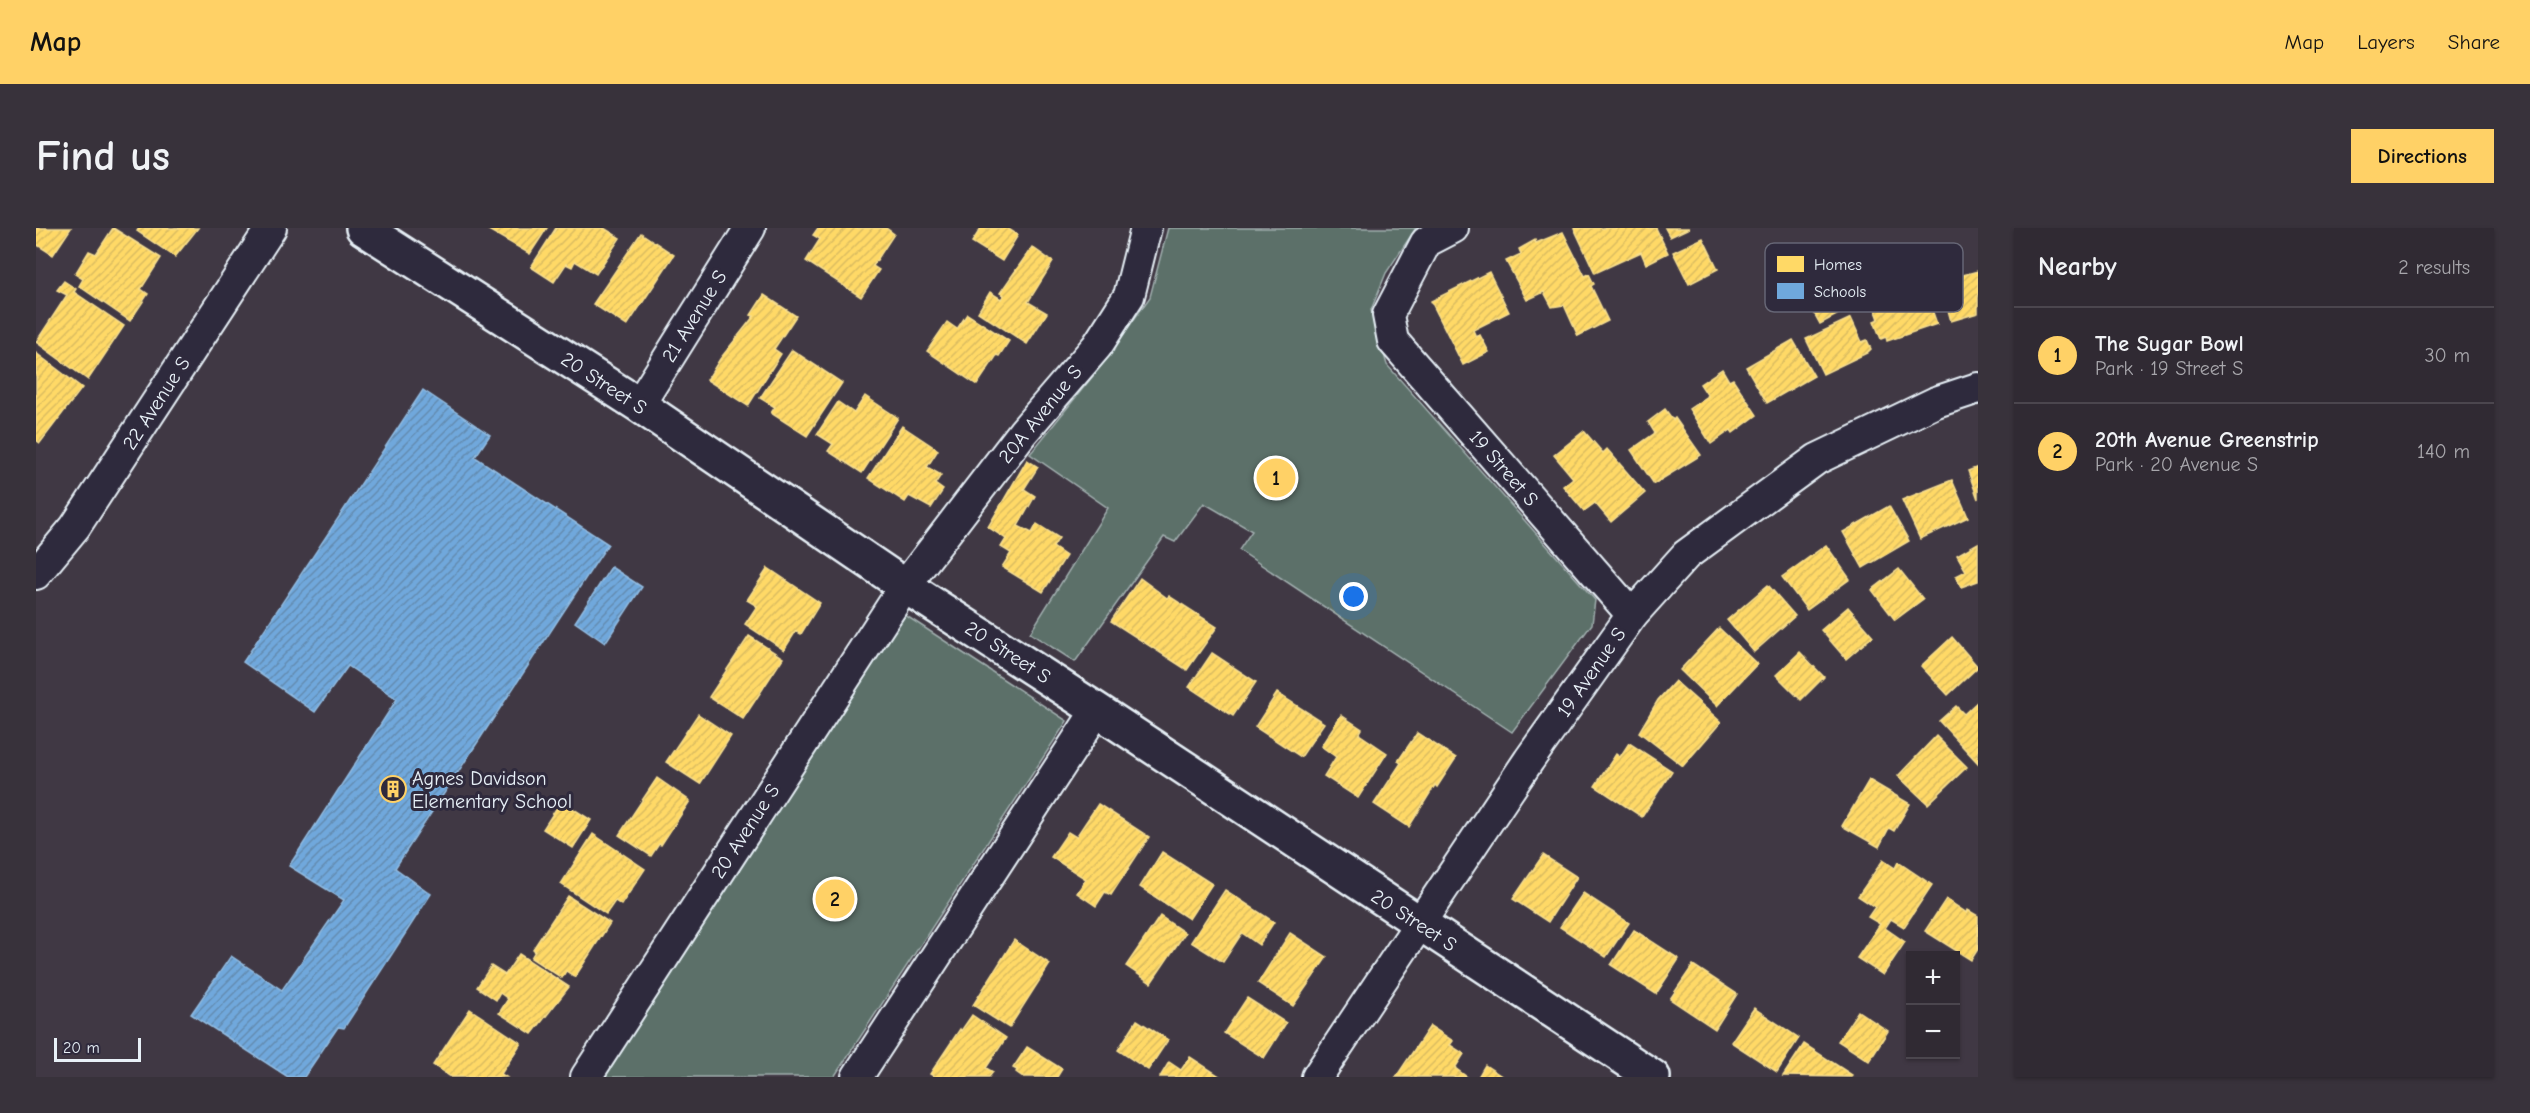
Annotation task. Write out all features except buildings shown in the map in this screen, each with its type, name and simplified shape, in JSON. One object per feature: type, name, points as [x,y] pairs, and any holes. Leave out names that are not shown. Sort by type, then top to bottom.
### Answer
[{"type":"street","name":"22 Avenue S","points":[[36,574],[75,527],[271,228]]},
{"type":"street","name":"20 Street S","points":[[363,228],[639,405],[905,586],[1653,1077]]},
{"type":"street","name":"21 Avenue S","points":[[639,405],[750,228]]},
{"type":"street","name":"20A Avenue S","points":[[905,586],[1023,432],[1096,346],[1129,296],[1146,228]]},
{"type":"street","name":"19 Street S","points":[[1453,228],[1426,242],[1388,315],[1393,341],[1632,615]]},
{"type":"street","name":"19 Avenue S","points":[[1317,1077],[1529,760],[1632,615],[1686,555],[1817,459],[1936,402],[1978,388]]},
{"type":"street","name":"20 Avenue S","points":[[586,1077],[905,586]]},
{"type":"street","points":[[857,1077],[1097,710]]},
{"type":"green space","points":[[1168,228],[1416,228],[1386,273],[1371,310],[1387,365],[1595,600],[1592,624],[1512,732],[1239,550],[1252,531],[1204,503],[1175,542],[1164,537],[1075,662],[1030,633],[1108,508],[1030,454],[1101,366],[1150,297]]},
{"type":"green space","points":[[905,615],[1067,721],[834,1077],[602,1077]]},
{"type":"place","name":"The Sugar Bowl","points":[[1276,478]]},
{"type":"place","name":"Agnes Davidson Elementary School","points":[[393,789]]},
{"type":"place","name":"20th Avenue Greenstrip","points":[[835,899]]}]
